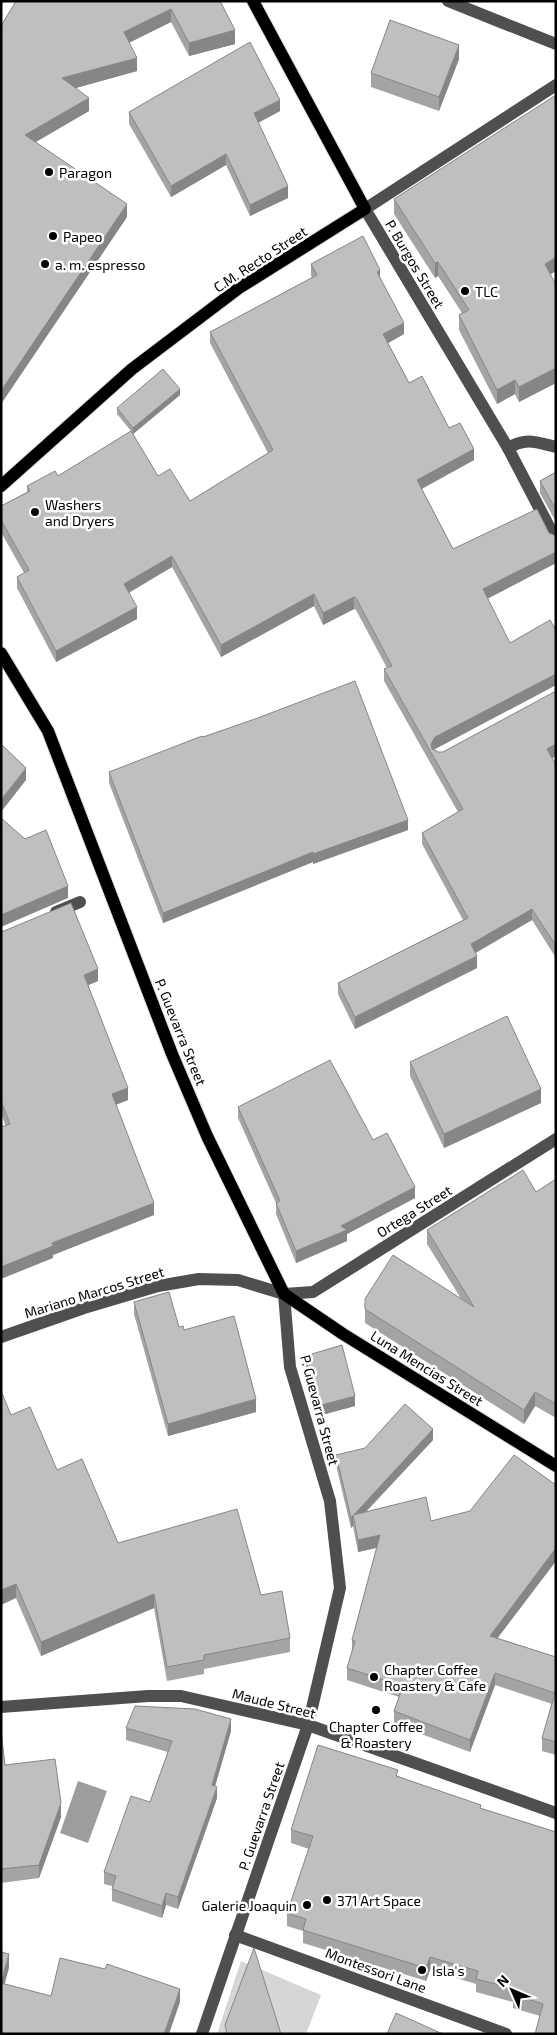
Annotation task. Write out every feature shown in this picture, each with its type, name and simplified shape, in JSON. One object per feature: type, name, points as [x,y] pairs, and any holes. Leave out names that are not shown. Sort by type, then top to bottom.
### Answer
[{"type":"main road","name":"P. Burgos Street","points":[[252,1],[365,209]]},
{"type":"main road","name":"C.M. Recto Street","points":[[1,486],[139,363],[239,288],[365,209]]},
{"type":"main road","name":"P. Guevarra Street","points":[[1,653],[48,731],[172,1054],[207,1136],[284,1294]]},
{"type":"main road","name":"Luna Mencias Street","points":[[284,1294],[343,1334],[556,1466]]},
{"type":"street","points":[[448,1],[556,44]]},
{"type":"street","name":"C.M. Recto Street","points":[[365,209],[556,85]]},
{"type":"street","name":"P. Burgos Street","points":[[365,209],[508,448],[556,540]]},
{"type":"street","points":[[508,448],[518,442],[526,441],[556,447]]},
{"type":"street","points":[[45,917],[80,902]]},
{"type":"street","name":"Ortega Street","points":[[284,1294],[314,1292],[556,1139]]},
{"type":"street","name":"Mariano Marcos Street","points":[[1,1337],[84,1308],[158,1286],[198,1279],[238,1280],[284,1294]]},
{"type":"street","name":"P. Guevarra Street","points":[[202,2034],[308,1725],[340,1588],[330,1501],[290,1367],[284,1294]]},
{"type":"street","name":"Maude Street","points":[[1,1707],[148,1696],[181,1696],[308,1725],[556,1813]]},
{"type":"street","name":"Montessori Lane","points":[[235,1935],[506,2034]]},
{"type":"shaded area","points":[[78,1781],[107,1791],[88,1843],[60,1833]]},
{"type":"shaded area","points":[[241,1961],[321,1995],[306,2034],[217,2034]]},
{"type":"building","points":[[16,1],[220,1],[235,30],[189,43],[171,9],[124,32],[137,58],[62,78],[89,98],[25,135],[127,204],[1,391],[1,26]]},
{"type":"building","points":[[390,20],[459,45],[439,97],[371,73]]},
{"type":"building","points":[[250,42],[280,100],[254,113],[288,186],[250,205],[226,154],[171,186],[129,112]]},
{"type":"building","points":[[556,95],[556,257],[545,264],[556,285],[556,370],[554,369],[519,387],[515,380],[497,390],[459,315],[469,310],[438,262],[435,263],[394,199]]},
{"type":"building","points":[[363,236],[380,270],[377,272],[404,323],[383,334],[409,383],[422,376],[449,428],[460,423],[474,449],[417,480],[453,549],[537,509],[549,533],[556,536],[556,552],[483,589],[510,643],[550,620],[556,630],[556,674],[435,737],[431,744],[432,749],[443,752],[556,691],[556,744],[547,749],[556,765],[556,946],[532,909],[471,944],[477,956],[355,1017],[338,983],[468,918],[422,833],[463,809],[384,669],[392,666],[356,598],[354,597],[323,613],[314,594],[221,645],[172,556],[124,584],[137,607],[56,651],[17,577],[29,570],[1,520],[1,506],[30,491],[27,486],[55,471],[58,476],[131,431],[158,476],[170,469],[190,501],[273,450],[210,332],[317,275],[311,264]]},
{"type":"building","points":[[163,369],[180,389],[133,428],[117,408]]},
{"type":"building","points":[[556,472],[556,510],[540,481]]},
{"type":"building","points":[[355,681],[408,820],[313,854],[313,852],[163,913],[109,772]]},
{"type":"building","points":[[1,744],[26,768],[1,800]]},
{"type":"building","points":[[1,818],[25,839],[46,830],[68,886],[1,915]]},
{"type":"building","points":[[71,903],[98,969],[84,975],[128,1088],[112,1094],[154,1203],[52,1243],[53,1246],[1,1267],[1,1127],[10,1124],[1,1101],[1,931]]},
{"type":"building","points":[[507,1016],[541,1089],[444,1134],[410,1062]]},
{"type":"building","points":[[330,1060],[373,1140],[387,1133],[415,1187],[341,1226],[347,1230],[296,1251],[276,1203],[280,1201],[238,1107]]},
{"type":"building","points":[[523,1170],[536,1192],[556,1179],[556,1404],[535,1392],[524,1410],[365,1309],[365,1299],[393,1255],[474,1307],[427,1230]]},
{"type":"building","points":[[169,1292],[179,1327],[183,1326],[184,1330],[234,1316],[256,1399],[168,1424],[134,1302]]},
{"type":"building","points":[[342,1345],[355,1396],[318,1406],[305,1356]]},
{"type":"building","points":[[1,1391],[11,1415],[30,1407],[57,1470],[82,1459],[118,1543],[237,1509],[261,1595],[282,1591],[290,1638],[204,1655],[204,1660],[167,1667],[154,1594],[41,1642],[16,1584],[1,1590]]},
{"type":"building","points":[[405,1404],[433,1429],[351,1518],[336,1455],[365,1448]]},
{"type":"building","points":[[514,1455],[556,1485],[556,1548],[490,1636],[556,1657],[556,1742],[542,1738],[555,1693],[495,1673],[470,1740],[394,1711],[403,1686],[347,1668],[355,1641],[352,1640],[380,1535],[358,1540],[353,1515],[426,1497],[431,1521],[470,1511]]},
{"type":"building","points":[[135,1706],[195,1709],[231,1719],[212,1785],[217,1787],[178,1897],[166,1893],[162,1906],[112,1889],[116,1876],[104,1872],[131,1796],[150,1802],[172,1741],[126,1728]]},
{"type":"building","points":[[1,1731],[5,1765],[55,1759],[61,1803],[39,1865],[1,1869]]},
{"type":"building","points":[[318,1745],[398,1770],[396,1776],[481,1805],[480,1808],[556,1832],[556,2034],[535,2034],[543,2004],[513,1994],[515,1989],[476,1979],[478,1971],[430,1957],[426,1968],[303,1930],[306,1919],[287,1913],[313,1836],[291,1830]]},
{"type":"building","points":[[254,1948],[281,2034],[227,2034],[225,2025]]},
{"type":"building","points":[[1,1952],[9,1954],[1,1983]]},
{"type":"building","points":[[60,1958],[105,1969],[107,1964],[180,1989],[164,2034],[1,2034],[1,1983],[51,1996]]},
{"type":"building","points":[[396,2013],[443,2034],[387,2034]]},
{"type":"place","name":"Paragon","points":[[49,172]]},
{"type":"place","name":"Papeo","points":[[53,236]]},
{"type":"place","name":"a. m. espresso","points":[[45,264]]},
{"type":"place","name":"TLC","points":[[465,291]]},
{"type":"place","name":"Washers and Dryers","points":[[35,512]]},
{"type":"place","name":"Chapter Coffee Roastery & Cafe","points":[[374,1677]]},
{"type":"place","name":"Chapter Coffee & Roastery","points":[[376,1710]]},
{"type":"place","name":"371 Art Space","points":[[327,1900]]},
{"type":"place","name":"Galerie Joaquin","points":[[307,1905]]},
{"type":"place","name":"Isla's","points":[[422,1970]]}]
